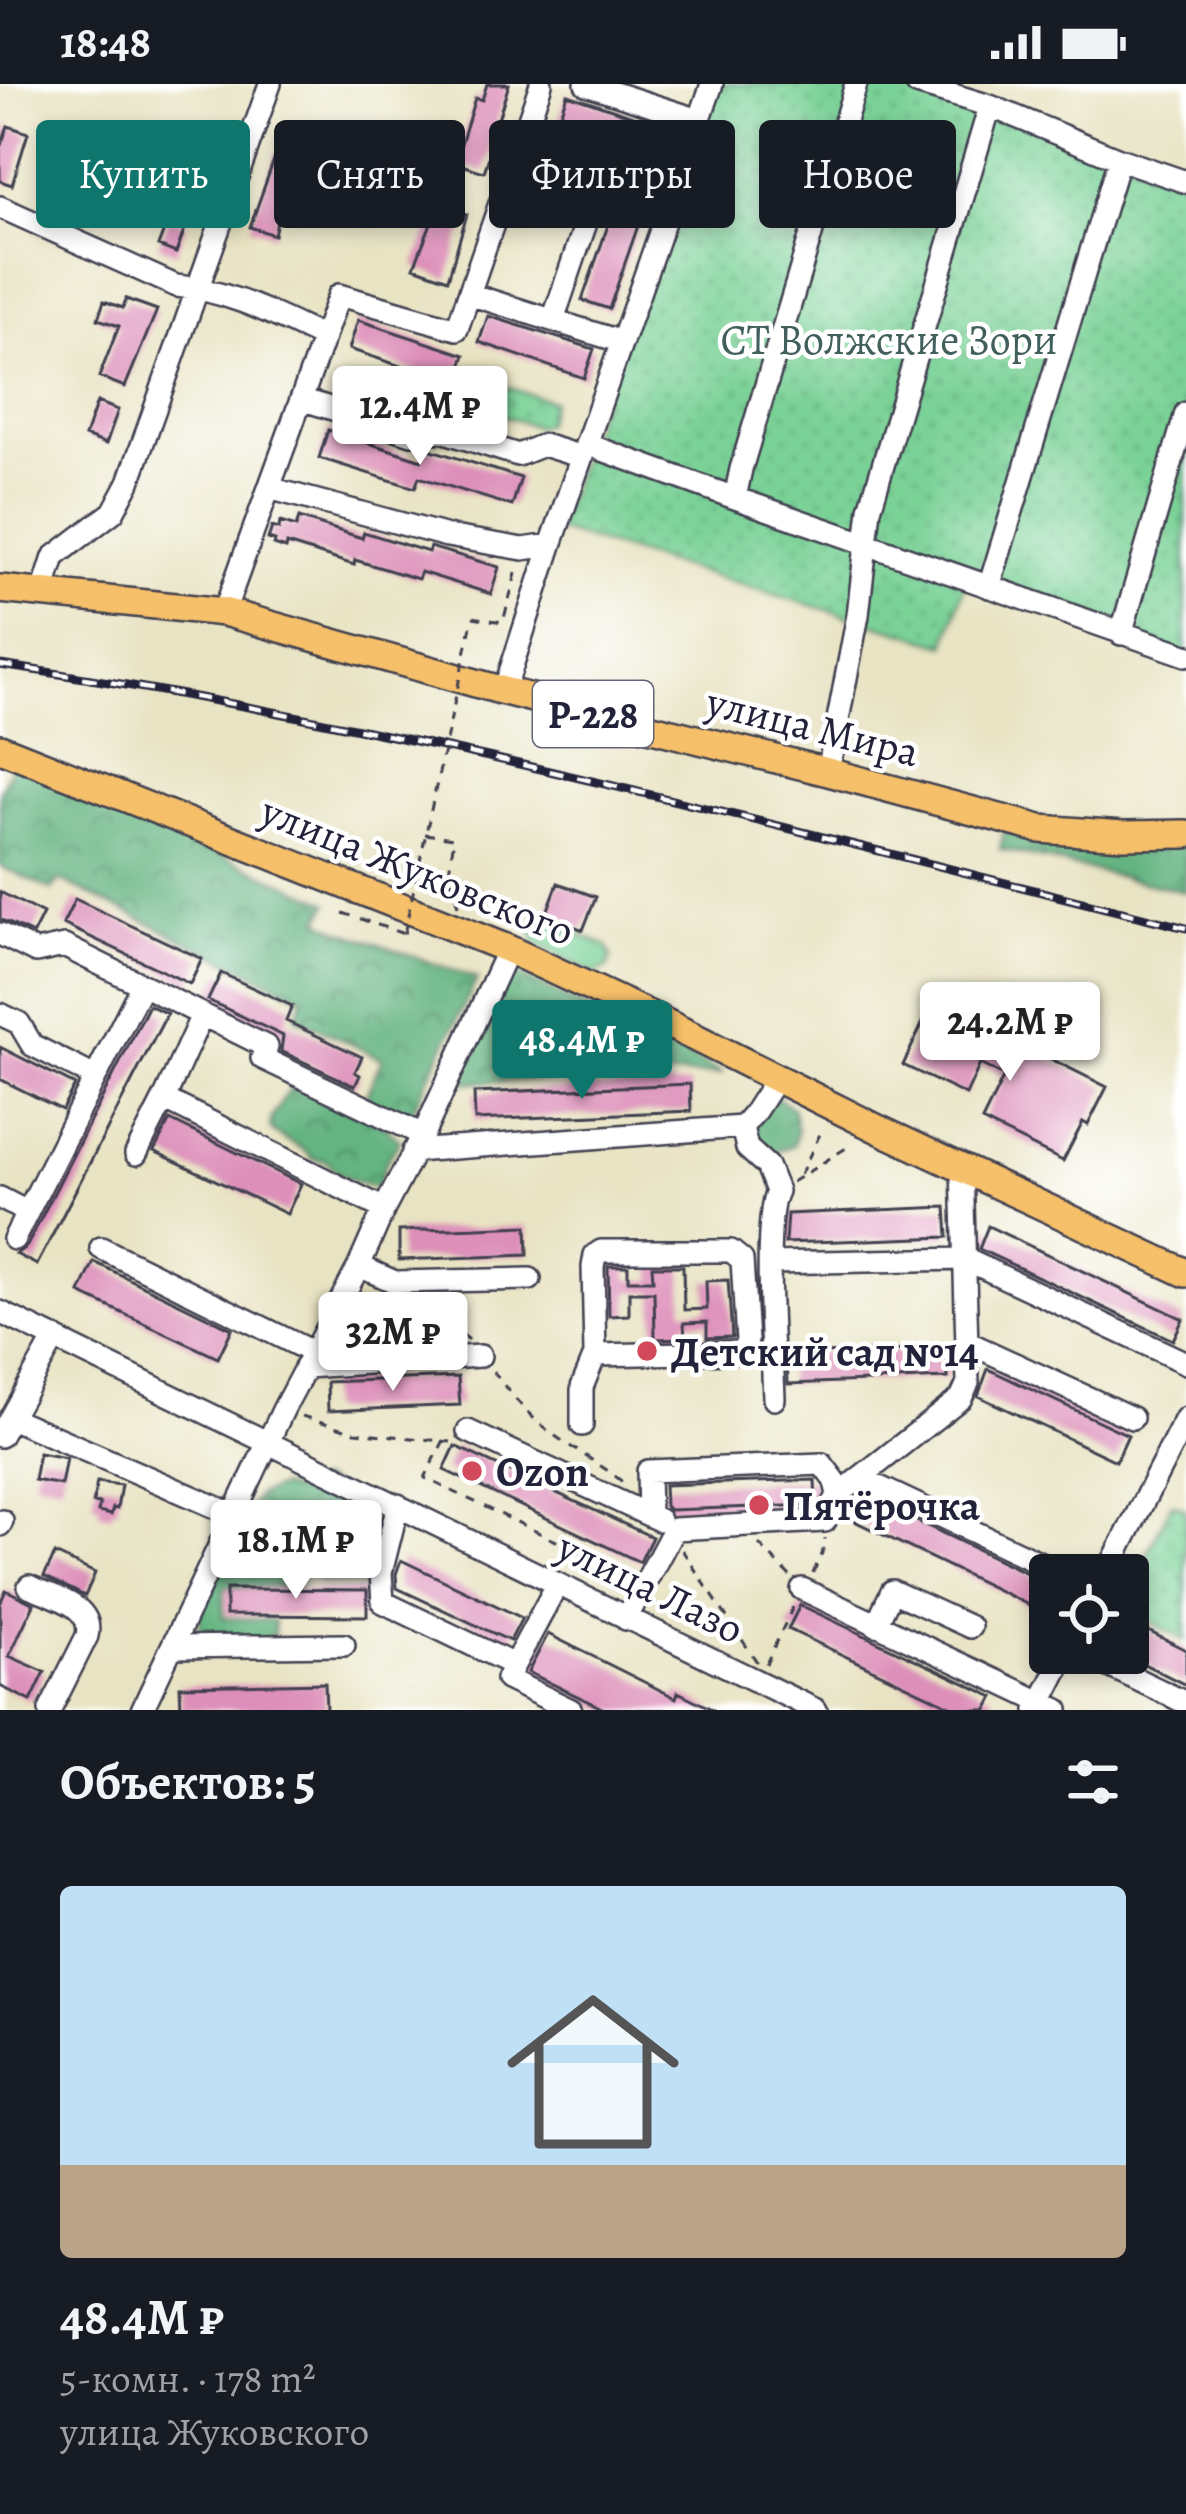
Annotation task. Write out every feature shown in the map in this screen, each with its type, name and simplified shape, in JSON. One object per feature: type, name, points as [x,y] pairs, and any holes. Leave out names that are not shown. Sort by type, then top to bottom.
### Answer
[{"type":"main road","name":"улица Мира","points":[[0,589],[224,612],[504,692],[1040,829],[1186,835]]},
{"type":"main road","name":"улица Жуковского","points":[[1,753],[508,949],[1186,1273]]},
{"type":"street","points":[[43,592],[54,557],[112,512],[129,482],[270,84]]},
{"type":"street","points":[[530,120],[542,84]]},
{"type":"street","points":[[586,84],[699,120],[712,84]]},
{"type":"street","points":[[735,498],[856,84]]},
{"type":"street","points":[[917,84],[990,106],[1186,182]]},
{"type":"street","points":[[828,772],[858,615],[870,509],[990,106]]},
{"type":"street","points":[[989,587],[1119,159]]},
{"type":"street","points":[[0,207],[176,286],[226,295],[324,338]]},
{"type":"street","points":[[224,612],[339,295],[457,329],[492,228]]},
{"type":"street","points":[[553,320],[584,228]]},
{"type":"street","points":[[504,692],[550,545],[662,228]]},
{"type":"street","points":[[469,293],[622,343]]},
{"type":"street","points":[[301,399],[412,434],[442,430],[518,455],[543,445],[584,450],[1186,655]]},
{"type":"street","points":[[1121,634],[1186,412]]},
{"type":"street","points":[[268,488],[447,536],[523,549],[550,545]]},
{"type":"street","points":[[0,934],[36,952],[64,946],[267,1047],[262,1058],[418,1143],[742,1127],[776,1079]]},
{"type":"street","points":[[142,1710],[508,949]]},
{"type":"street","points":[[14,1239],[142,985]]},
{"type":"street","points":[[0,1014],[19,1023],[32,1045],[95,1077]]},
{"type":"street","points":[[136,1154],[202,1015]]},
{"type":"street","points":[[164,1099],[384,1209]]},
{"type":"street","points":[[742,1127],[747,1148],[767,1166],[777,1192],[772,1202],[771,1263],[774,1399]]},
{"type":"street","points":[[626,1619],[674,1529],[824,1520],[838,1495],[961,1398],[968,1383],[962,1166]]},
{"type":"street","points":[[0,1198],[27,1212]]},
{"type":"street","points":[[101,1248],[310,1360],[480,1356]]},
{"type":"street","points":[[582,1426],[582,1387],[595,1354],[592,1267],[601,1251],[737,1254],[745,1268],[746,1345]]},
{"type":"street","points":[[771,1263],[965,1259],[1186,1363]]},
{"type":"street","points":[[359,1266],[395,1282],[530,1279]]},
{"type":"street","name":"улица Лазо","points":[[0,1312],[816,1710]]},
{"type":"street","points":[[56,1339],[5,1427],[234,1515]]},
{"type":"street","points":[[967,1342],[1132,1418]]},
{"type":"street","points":[[595,1354],[738,1352],[746,1345],[773,1346]]},
{"type":"street","points":[[1118,1554],[1181,1442],[1186,1418]]},
{"type":"street","points":[[468,1431],[650,1515],[671,1533]]},
{"type":"street","points":[[650,1515],[648,1472],[822,1465],[835,1481],[838,1495]]},
{"type":"street","points":[[860,1478],[1029,1558]]},
{"type":"street","points":[[398,1505],[381,1573],[383,1602],[514,1665]]},
{"type":"street","points":[[557,1585],[507,1679],[571,1710]]},
{"type":"street","points":[[28,1586],[84,1612],[90,1625],[50,1710]]},
{"type":"street","points":[[802,1589],[1045,1707],[1058,1674]]},
{"type":"street","points":[[876,1625],[892,1591],[970,1627]]},
{"type":"street","points":[[172,1647],[344,1646]]},
{"type":"street","points":[[1126,1674],[1186,1703]]},
{"type":"path","points":[[343,914],[404,934],[472,617],[503,622],[523,549]]},
{"type":"path","points":[[424,834],[454,838],[449,867],[458,906],[471,912]]},
{"type":"path","points":[[800,1175],[832,1106]]},
{"type":"path","points":[[777,1192],[851,1145]]},
{"type":"path","points":[[423,1301],[471,1342],[532,1417],[624,1482],[650,1515]]},
{"type":"path","points":[[284,1408],[355,1432],[451,1442],[468,1431]]},
{"type":"path","points":[[444,1441],[425,1478],[645,1583]]},
{"type":"path","points":[[741,1525],[802,1589]]},
{"type":"path","points":[[671,1533],[777,1692]]},
{"type":"green space","name":"СТ Волжские Зори","points":[[712,84],[917,84],[1186,182],[1186,655],[966,580],[946,645],[556,530],[662,228],[735,228],[735,120],[699,120]]},
{"type":"green space","points":[[489,382],[552,401],[545,423],[537,427],[481,409]]},
{"type":"green space","points":[[13,763],[329,903],[320,920],[337,929],[477,979],[407,1122],[364,1100],[382,1059],[296,1017],[304,998],[60,880],[52,890],[0,866],[0,792]]},
{"type":"green space","points":[[1004,831],[1063,844],[1186,845],[1186,892],[1000,849]]},
{"type":"green space","points":[[544,919],[606,946],[611,957],[607,968],[594,974],[535,943],[534,929]]},
{"type":"green space","points":[[506,969],[723,1074],[451,1083]]},
{"type":"green space","points":[[291,1087],[381,1123],[400,1140],[374,1187],[341,1174],[327,1161],[313,1159],[270,1128]]},
{"type":"green space","points":[[779,1098],[793,1109],[797,1132],[793,1145],[767,1154],[747,1138],[770,1099]]},
{"type":"green space","points":[[322,1480],[336,1488],[339,1501],[364,1501],[385,1515],[375,1591],[357,1583],[321,1582],[315,1556],[305,1552],[295,1558],[302,1578],[298,1587],[224,1587],[223,1618],[274,1622],[274,1633],[256,1649],[199,1638],[197,1613],[215,1563],[258,1495]]},
{"type":"green space","points":[[1172,1503],[1186,1509],[1186,1640],[1149,1622],[1147,1554]]},
{"type":"building","points":[[487,84],[509,84],[498,120],[489,120],[484,172],[465,166],[465,130],[475,98],[482,100]]},
{"type":"building","points":[[567,94],[645,120],[558,120]]},
{"type":"building","points":[[8,126],[28,133],[12,185],[0,181],[0,148]]},
{"type":"building","points":[[274,160],[274,235],[250,227]]},
{"type":"building","points":[[165,228],[185,228],[176,253],[158,246]]},
{"type":"building","points":[[429,228],[463,228],[448,279],[414,267]]},
{"type":"building","points":[[607,228],[637,228],[609,309],[582,300]]},
{"type":"building","points":[[126,299],[157,310],[125,387],[99,377],[119,326],[98,319],[104,301],[123,308]]},
{"type":"building","points":[[488,316],[594,349],[584,378],[479,342]]},
{"type":"building","points":[[358,320],[465,355],[455,384],[349,349]]},
{"type":"building","points":[[97,402],[118,410],[106,444],[85,436]]},
{"type":"building","points":[[328,430],[422,460],[426,448],[521,478],[512,506],[419,477],[415,488],[319,458]]},
{"type":"building","points":[[299,518],[362,538],[364,532],[499,567],[491,594],[421,572],[418,579],[287,544],[286,549],[268,539],[272,527],[279,529],[280,522],[296,527]]},
{"type":"building","points":[[558,883],[596,897],[583,930],[546,915]]},
{"type":"building","points":[[0,892],[43,914],[33,934],[0,919]]},
{"type":"building","points":[[75,899],[202,959],[190,984],[63,924]]},
{"type":"building","points":[[221,973],[292,1006],[286,1021],[362,1057],[355,1086],[281,1051],[283,1036],[208,1000]]},
{"type":"building","points":[[149,1005],[167,1014],[37,1265],[16,1254],[27,1246]]},
{"type":"building","points":[[928,1012],[1008,1050],[1013,1040],[1107,1087],[1063,1161],[982,1121],[1004,1076],[980,1064],[966,1095],[903,1065]]},
{"type":"building","points":[[0,1047],[75,1085],[62,1110],[0,1079]]},
{"type":"building","points":[[690,1084],[691,1111],[475,1120],[474,1093]]},
{"type":"building","points":[[170,1120],[301,1184],[287,1214],[154,1151]]},
{"type":"building","points":[[946,1207],[948,1237],[785,1243],[787,1214]]},
{"type":"building","points":[[527,1226],[528,1255],[399,1260],[399,1231]]},
{"type":"building","points":[[988,1226],[1183,1319],[1173,1340],[979,1249]]},
{"type":"building","points":[[94,1262],[232,1329],[218,1358],[80,1293]]},
{"type":"building","points":[[608,1266],[628,1266],[628,1280],[653,1280],[652,1266],[683,1266],[684,1310],[707,1309],[706,1281],[728,1280],[732,1337],[707,1338],[707,1322],[684,1323],[685,1338],[655,1339],[654,1292],[629,1292],[629,1315],[609,1316]]},
{"type":"building","points":[[947,1349],[948,1378],[788,1384],[787,1354]]},
{"type":"building","points":[[988,1369],[1128,1435],[1116,1461],[978,1396]]},
{"type":"building","points":[[458,1377],[460,1405],[328,1411],[327,1382]]},
{"type":"building","points":[[455,1446],[652,1537],[640,1562],[444,1470]]},
{"type":"building","points":[[39,1453],[66,1458],[61,1485],[34,1480]]},
{"type":"building","points":[[815,1480],[816,1505],[669,1510],[665,1506],[664,1485]]},
{"type":"building","points":[[97,1482],[121,1485],[117,1509],[111,1515],[98,1512],[100,1504],[93,1503]]},
{"type":"building","points":[[862,1495],[1029,1574],[1029,1605],[844,1516]]},
{"type":"building","points":[[55,1554],[95,1573],[85,1596],[44,1576]]},
{"type":"building","points":[[401,1560],[522,1618],[510,1641],[397,1588]]},
{"type":"building","points":[[226,1589],[367,1590],[367,1616],[226,1615]]},
{"type":"building","points":[[6,1590],[34,1604],[9,1656],[45,1672],[31,1701],[0,1686],[0,1603]]},
{"type":"building","points":[[800,1605],[994,1697],[987,1710],[959,1710],[788,1629]]},
{"type":"building","points":[[1149,1632],[1186,1650],[1186,1685],[1149,1666]]},
{"type":"building","points":[[548,1634],[676,1698],[678,1692],[714,1710],[606,1710],[528,1672]]},
{"type":"building","points":[[325,1683],[326,1710],[181,1710],[180,1686]]},
{"type":"railway","points":[[0,665],[150,689],[448,748],[1186,928]]},
{"type":"place","name":"Детский сад №14","points":[[647,1351]]},
{"type":"place","name":"Ozon","points":[[472,1471]]},
{"type":"place","name":"Пятёрочка","points":[[759,1505]]}]
